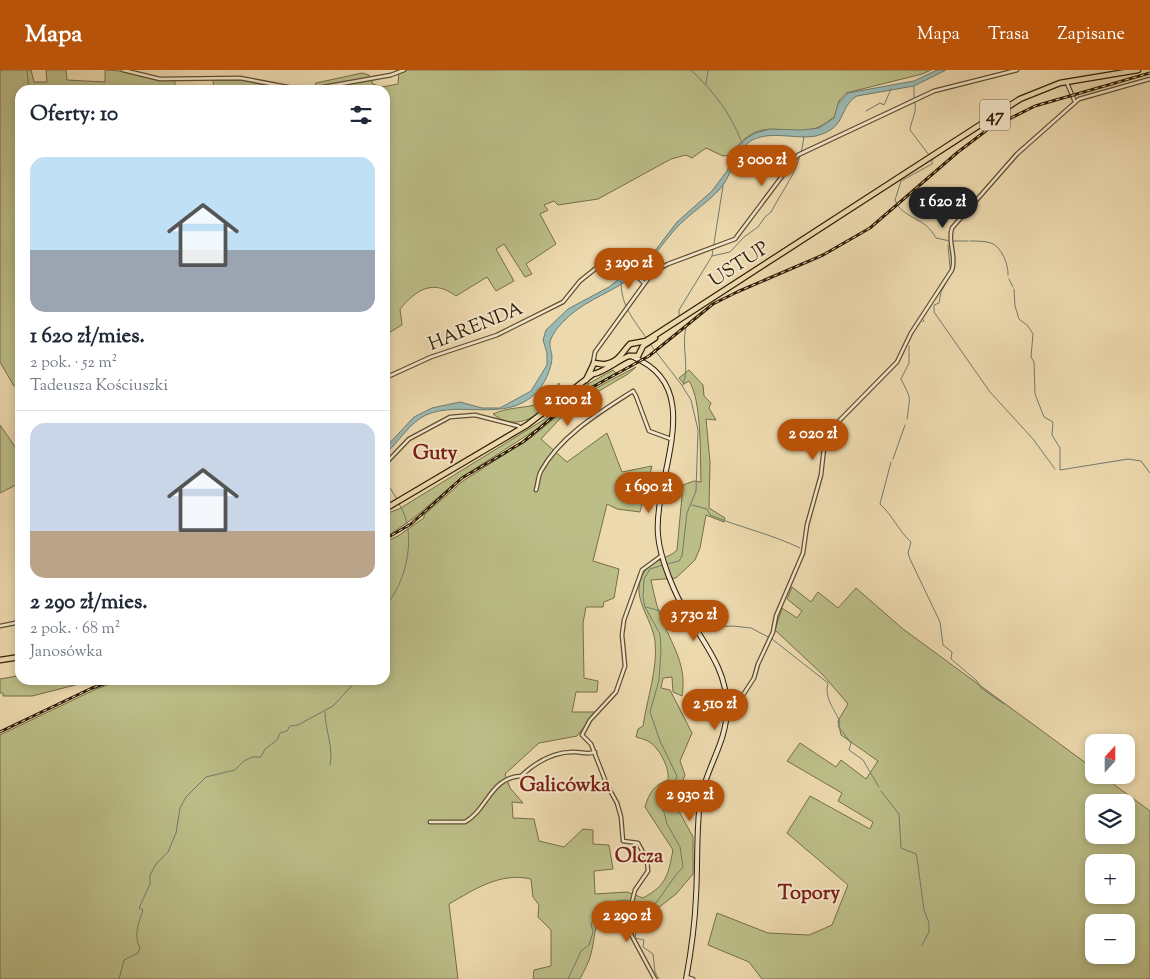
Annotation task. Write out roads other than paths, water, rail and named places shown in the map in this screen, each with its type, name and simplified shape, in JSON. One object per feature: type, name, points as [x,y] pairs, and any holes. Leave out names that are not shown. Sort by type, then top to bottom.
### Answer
[{"type":"main road","name":"47","points":[[1066,81],[1138,70]]},
{"type":"main road","name":"USTUP","points":[[642,350],[649,341],[665,328],[928,158],[1020,100],[1042,89],[1066,81]]},
{"type":"main road","name":"USTUP","points":[[637,344],[649,341]]},
{"type":"main road","name":"47","points":[[629,354],[630,344],[637,344]]},
{"type":"main road","points":[[637,344],[642,350]]},
{"type":"main road","name":"47","points":[[597,368],[629,354],[639,355],[642,350]]},
{"type":"main road","points":[[390,506],[521,429],[565,397],[586,380],[597,368]]},
{"type":"main road","points":[[0,660],[15,658]]},
{"type":"street","points":[[123,70],[160,79],[240,78],[277,85]]},
{"type":"street","points":[[336,85],[391,75],[404,70]]},
{"type":"street","name":"USTUP","points":[[597,368],[593,355],[644,283],[660,267],[735,239],[798,154],[898,107],[948,86],[1017,70]]},
{"type":"street","points":[[727,712],[732,712],[749,687],[803,553],[808,525],[821,477],[825,439],[837,423],[898,362],[911,333],[952,270],[954,263],[951,233],[960,218],[1017,154],[1075,102],[1082,97],[1150,80]]},
{"type":"street","points":[[1066,81],[1075,102]]},
{"type":"street","name":"HARENDA","points":[[390,376],[431,357],[497,335],[562,303],[594,270],[612,265],[628,267],[644,283]]},
{"type":"street","points":[[629,354],[641,361],[662,379],[671,395],[674,413],[658,522],[663,558],[685,611],[720,668],[725,687],[727,712],[722,740],[705,783],[701,800],[696,898],[686,978],[693,979]]},
{"type":"street","points":[[639,355],[641,361]]},
{"type":"street","points":[[536,490],[541,472],[550,458],[585,421],[633,391],[649,431],[671,439]]},
{"type":"street","points":[[390,459],[409,438],[459,415],[475,415],[518,426],[521,429]]},
{"type":"street","points":[[655,979],[626,925],[636,888],[648,874],[647,860],[638,843],[622,840],[620,810],[591,744],[582,735],[590,720],[610,701],[618,689],[625,666],[622,635],[624,620],[642,571],[663,558]]},
{"type":"street","points":[[0,626],[15,623]]},
{"type":"street","points":[[430,822],[465,822],[497,785],[514,776],[521,776],[531,767],[548,757],[572,752],[589,755],[595,752]]},
{"type":"water","points":[[937,70],[946,70],[914,86],[857,96],[847,106],[838,123],[833,128],[816,136],[773,135],[757,138],[749,142],[740,152],[719,190],[679,225],[643,268],[620,285],[585,304],[558,327],[550,342],[552,361],[549,371],[535,394],[523,403],[510,407],[496,409],[453,409],[426,415],[414,423],[390,449],[390,443],[414,417],[432,408],[460,402],[482,408],[500,408],[531,391],[547,365],[547,353],[543,340],[546,330],[568,309],[609,287],[654,252],[677,222],[712,191],[727,171],[738,146],[747,138],[755,133],[770,129],[801,130],[819,128],[834,118],[838,104],[848,93],[914,81]]},
{"type":"waterway","points":[[27,70],[28,85]]},
{"type":"waterway","points":[[691,70],[721,104],[742,143]]},
{"type":"waterway","points":[[706,84],[708,70]]},
{"type":"waterway","points":[[914,87],[914,98]]},
{"type":"waterway","points":[[866,111],[880,103],[884,105],[891,89]]},
{"type":"waterway","points":[[915,103],[910,130],[929,155]]},
{"type":"waterway","points":[[712,256],[730,252],[744,237],[758,227],[771,212],[796,167],[804,136]]},
{"type":"waterway","points":[[897,204],[895,200],[901,181],[932,164],[932,158]]},
{"type":"waterway","points":[[679,315],[679,310],[712,256],[723,186]]},
{"type":"waterway","points":[[898,206],[908,215],[923,223],[932,231],[936,238],[950,241]]},
{"type":"waterway","points":[[953,241],[968,241]]},
{"type":"waterway","points":[[970,241],[986,242],[995,245],[1004,256],[1008,275]]},
{"type":"waterway","points":[[948,245],[950,268]]},
{"type":"waterway","points":[[951,274],[941,292],[939,303],[934,305],[934,312],[990,392],[1033,439],[1055,469]]},
{"type":"waterway","points":[[1009,279],[1013,287]]},
{"type":"waterway","points":[[621,282],[626,306],[647,339]]},
{"type":"waterway","points":[[1014,289],[1015,306],[1019,319],[1028,326],[1033,334],[1031,357],[1034,362],[1035,394],[1044,417],[1053,422],[1052,435],[1060,448],[1060,470],[1128,459],[1141,461],[1150,473]]},
{"type":"waterway","points":[[683,385],[686,371],[684,342],[686,327]]},
{"type":"waterway","points":[[650,344],[691,400],[698,430],[696,491],[687,513],[682,556],[679,561],[667,564]]},
{"type":"waterway","points":[[907,419],[909,398],[901,379],[909,363],[909,346]]},
{"type":"waterway","points":[[893,459],[905,425]]},
{"type":"waterway","points":[[891,462],[880,504],[911,542],[908,553],[940,622],[943,645],[952,652],[951,659],[977,681],[981,688],[1004,704]]},
{"type":"waterway","points":[[390,488],[397,499]]},
{"type":"waterway","points":[[390,600],[404,571],[409,543],[405,515],[399,504]]},
{"type":"waterway","points":[[692,505],[707,509],[710,515],[800,548]]},
{"type":"waterway","points":[[568,979],[581,951],[589,945],[593,932],[591,924],[597,915],[607,906],[617,901],[625,900],[643,905],[655,904],[683,867],[680,847],[667,824],[660,796],[675,782],[677,776],[660,741],[650,712],[659,680],[661,651],[660,634],[645,607],[643,597],[644,579],[650,569],[663,565]]},
{"type":"waterway","points":[[646,607],[688,619]]},
{"type":"waterway","points":[[691,620],[710,627],[733,626],[751,628],[772,639],[828,683],[828,698],[840,722],[838,726],[851,743],[849,750],[863,760],[879,787]]},
{"type":"waterway","points":[[119,979],[124,960],[138,953],[140,948],[137,934],[143,910],[139,908],[150,884],[150,875],[156,864],[168,852],[176,833],[180,808],[186,797],[206,777],[235,770],[244,761],[252,757],[261,757],[265,749],[277,740],[280,733],[287,731],[290,726],[298,725],[333,706],[352,685]]},
{"type":"waterway","points":[[325,712],[331,752],[330,765]]},
{"type":"waterway","points":[[881,791],[899,814],[901,848],[916,854],[924,910],[929,923],[929,932],[922,945]]},
{"type":"waterway","points":[[630,912],[633,917],[629,925],[636,930],[635,938],[644,940],[643,947],[653,954],[655,972],[659,979]]},
{"type":"railway","points":[[390,536],[411,524],[462,478],[523,442],[580,394],[649,356],[713,304],[823,255],[870,228],[958,152],[987,130],[1035,106],[1150,73]]},
{"type":"railway","points":[[0,732],[101,685]]},
{"type":"district","name":"Guty","points":[[435,452]]},
{"type":"district","name":"Galicówka","points":[[565,784]]},
{"type":"district","name":"Olcza","points":[[639,855]]},
{"type":"district","name":"Topory","points":[[809,892]]}]
